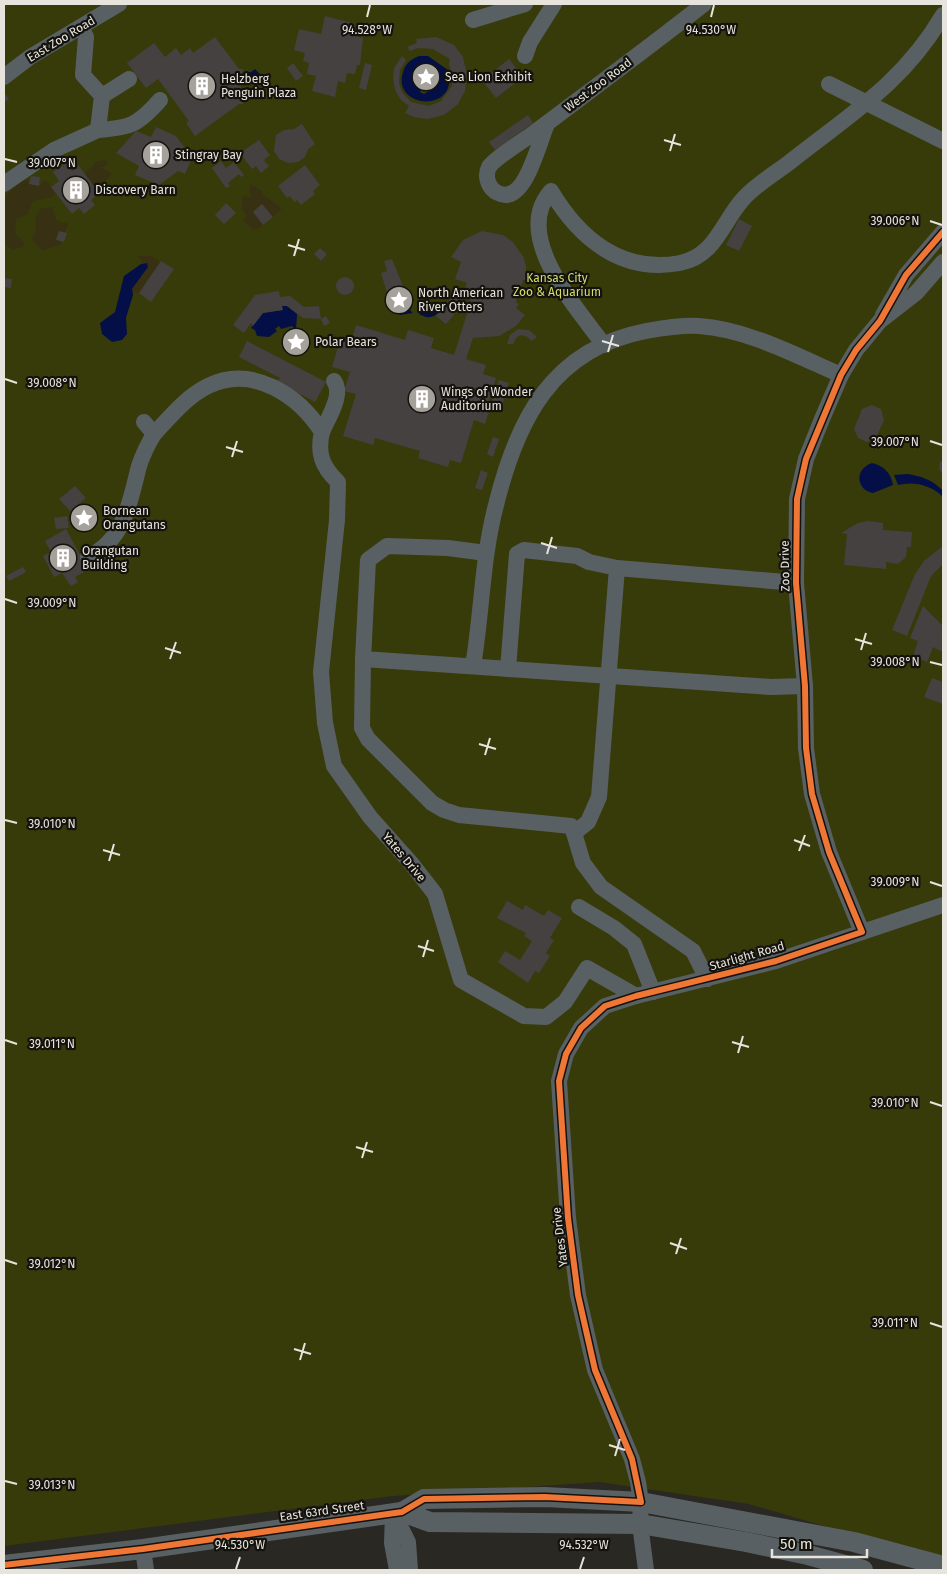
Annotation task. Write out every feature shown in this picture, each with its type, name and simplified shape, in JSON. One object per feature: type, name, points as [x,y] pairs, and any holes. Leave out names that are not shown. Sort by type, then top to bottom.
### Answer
[{"type":"main road","name":"East 63rd Street","points":[[4,1565],[142,1549],[398,1512],[424,1499],[545,1497],[642,1502],[846,1540],[943,1566]]},
{"type":"main road","name":"East 63rd Street","points":[[398,1512],[430,1522],[640,1524],[755,1544],[864,1570]]},
{"type":"street","name":"East Zoo Road","points":[[4,77],[30,57],[119,4]]},
{"type":"street","points":[[473,20],[525,4]]},
{"type":"street","points":[[525,56],[530,42],[554,4]]},
{"type":"street","name":"West Zoo Road","points":[[546,124],[526,179],[518,190],[508,196],[498,194],[490,187],[487,178],[491,165],[546,124],[605,82],[704,4]]},
{"type":"street","points":[[604,344],[556,278],[540,237],[538,220],[542,202],[551,191],[564,212],[581,233],[618,257],[637,263],[681,263],[697,256],[709,247],[744,198],[867,103],[900,75],[929,39],[943,15]]},
{"type":"street","points":[[81,28],[86,37],[83,75],[102,96],[98,130]]},
{"type":"street","points":[[102,96],[128,79]]},
{"type":"street","points":[[829,84],[943,141]]},
{"type":"street","points":[[4,184],[54,150],[98,130],[125,128],[146,117],[160,100]]},
{"type":"street","name":"Zoo Drive","points":[[862,932],[829,852],[812,794],[806,748],[805,686],[796,583],[796,522],[800,481],[822,419],[841,375],[856,350],[880,321],[906,275],[943,232]]},
{"type":"street","name":"Zoo Drive","points":[[880,321],[916,293],[943,262]]},
{"type":"street","points":[[473,666],[486,553],[500,488],[533,406],[562,371],[620,336],[661,328],[699,326],[764,342],[841,375]]},
{"type":"street","points":[[88,557],[100,552],[115,536],[126,514],[149,428],[209,385],[225,380],[252,381],[268,384],[294,398],[315,420],[322,432]]},
{"type":"street","points":[[322,432],[336,398],[337,387],[334,380]]},
{"type":"street","name":"Yates Drive","points":[[322,432],[319,444],[321,460],[338,482],[334,559],[321,672],[325,723],[334,766],[370,817],[435,894],[461,980],[524,1016],[546,1017],[565,1002],[587,968],[636,996]]},
{"type":"street","points":[[486,553],[448,548],[387,546],[368,560],[362,728],[368,740],[432,803],[444,810],[459,814],[572,826],[583,863],[601,886],[693,952],[707,979]]},
{"type":"street","points":[[508,669],[517,554],[524,550],[576,556],[589,562],[617,568],[796,583]]},
{"type":"street","points":[[574,832],[588,822],[599,797],[617,568]]},
{"type":"street","points":[[363,659],[771,687],[805,686]]},
{"type":"street","name":"Starlight Road","points":[[636,996],[776,961],[943,905]]},
{"type":"street","points":[[579,907],[614,928],[634,944],[653,992]]},
{"type":"street","name":"Yates Drive","points":[[636,996],[605,1006],[581,1028],[566,1054],[559,1081],[568,1218],[578,1295],[594,1370],[632,1459],[642,1502],[640,1524],[646,1570]]},
{"type":"street","points":[[397,1570],[392,1544],[398,1512]]},
{"type":"street","points":[[398,1512],[408,1542],[410,1570]]},
{"type":"street","points":[[142,1549],[146,1570]]},
{"type":"green space","name":"Kansas City Zoo & Aquarium","points":[[4,4],[943,4],[943,1561],[749,1504],[599,1482],[393,1496],[4,1546]]},
{"type":"sand","points":[[105,160],[109,164],[101,168],[111,173],[109,178],[95,188],[85,174],[97,161]]},
{"type":"sand","points":[[24,177],[30,184],[39,186],[44,180],[48,182],[56,193],[52,197],[33,201],[28,214],[16,219],[15,233],[25,243],[24,246],[12,250],[4,243],[4,198]]},
{"type":"sand","points":[[251,184],[282,208],[273,217],[262,204],[253,211],[263,225],[254,231],[243,220],[247,215],[242,209],[242,198],[245,195],[248,198],[252,195],[249,192]]},
{"type":"sand","points":[[52,207],[57,221],[68,224],[65,232],[59,231],[56,239],[62,241],[61,244],[43,251],[33,242],[32,238],[36,232],[35,219],[40,209]]},
{"type":"sand","points":[[138,256],[151,256],[160,262],[139,293],[132,292],[132,288],[146,270],[146,263],[143,263]]},
{"type":"shaded area","points":[[428,56],[448,70],[449,84],[444,94],[436,100],[415,99],[407,93],[402,84],[405,67],[416,57]],"holes":[[[435,83],[437,86],[424,94],[420,92],[424,85]]]},
{"type":"shaded area","points":[[255,69],[261,75],[258,81],[252,80],[246,85],[241,85],[242,73],[251,72]]},
{"type":"shaded area","points":[[147,263],[148,267],[132,289],[133,295],[126,318],[127,334],[122,340],[112,342],[102,334],[100,323],[115,312],[124,276],[141,264]]},
{"type":"shaded area","points":[[401,299],[410,302],[412,307],[410,310],[413,313],[400,315],[397,309]]},
{"type":"shaded area","points":[[423,300],[437,306],[439,312],[429,317],[419,314],[421,309],[418,303]]},
{"type":"shaded area","points":[[282,306],[287,306],[297,314],[296,330],[292,326],[281,329],[279,326],[275,329],[277,331],[269,337],[257,336],[255,330],[251,328],[263,313],[282,310]]},
{"type":"shaded area","points":[[872,463],[886,471],[891,477],[893,485],[873,493],[863,488],[860,484],[860,474],[866,466]]},
{"type":"shaded area","points":[[907,474],[931,481],[943,491],[943,497],[922,485],[898,485],[894,475]]},
{"type":"building","points":[[325,16],[352,23],[352,35],[363,38],[360,65],[357,65],[355,74],[347,73],[345,83],[338,81],[335,97],[312,91],[316,76],[307,74],[309,63],[303,61],[305,53],[294,50],[299,29],[321,34]]},
{"type":"building","name":"Helzberg Penguin Plaza","points":[[215,37],[239,69],[243,69],[240,92],[244,93],[243,104],[239,104],[195,136],[186,123],[189,121],[158,79],[146,88],[127,63],[154,43],[165,57],[176,48],[181,55],[190,48],[193,53]]},
{"type":"building","points":[[436,37],[454,45],[463,57],[467,75],[465,91],[458,104],[444,115],[427,119],[414,117],[405,113],[409,106],[401,100],[395,90],[394,68],[402,56],[406,60],[400,70],[399,83],[402,92],[411,102],[429,106],[441,101],[452,86],[453,77],[449,64],[450,59],[433,49],[418,48],[410,51],[407,47],[417,43],[416,39]]},
{"type":"building","points":[[509,59],[523,77],[496,98],[482,80]]},
{"type":"building","points":[[293,63],[303,76],[296,81],[287,68]]},
{"type":"building","points":[[365,63],[372,65],[366,90],[359,88]]},
{"type":"building","points":[[4,92],[9,99],[4,103]]},
{"type":"building","points":[[528,115],[533,123],[495,150],[489,142]]},
{"type":"building","points":[[302,124],[315,144],[308,149],[305,157],[298,162],[288,163],[279,159],[274,151],[276,135]]},
{"type":"building","name":"Stingray Bay","points":[[156,127],[176,136],[190,155],[193,156],[185,174],[178,171],[159,185],[135,175],[139,166],[116,153],[136,131],[151,137]]},
{"type":"building","points":[[259,140],[270,155],[264,160],[269,166],[261,173],[256,166],[252,169],[240,153]]},
{"type":"building","points":[[221,161],[226,168],[234,162],[244,175],[241,177],[239,174],[228,183],[230,186],[226,188],[212,168]]},
{"type":"building","name":"Discovery Barn","points":[[66,163],[72,171],[79,166],[99,193],[91,200],[95,205],[84,214],[79,208],[72,214],[51,187],[59,181],[53,172]]},
{"type":"building","points":[[305,165],[320,185],[313,191],[315,194],[301,205],[297,200],[294,202],[290,196],[287,198],[278,186]]},
{"type":"building","points":[[31,176],[40,177],[39,186],[29,184]]},
{"type":"building","points":[[226,203],[236,213],[224,224],[215,215]]},
{"type":"building","points":[[262,204],[273,217],[263,225],[253,212]]},
{"type":"building","points":[[739,219],[752,226],[739,251],[726,245]]},
{"type":"building","points":[[59,231],[67,233],[64,242],[56,240]]},
{"type":"building","name":"Wings of Wonder Auditorium","points":[[482,231],[503,235],[513,242],[524,258],[526,266],[526,280],[523,280],[516,302],[519,304],[516,308],[525,315],[516,326],[499,336],[473,338],[466,359],[486,365],[483,374],[496,378],[488,403],[491,404],[499,380],[509,383],[501,409],[491,406],[485,424],[474,420],[461,463],[450,460],[448,467],[418,458],[420,451],[375,438],[373,445],[343,436],[356,394],[344,391],[350,372],[332,367],[340,340],[358,346],[360,338],[353,336],[356,325],[405,340],[408,330],[434,338],[431,348],[454,355],[471,301],[464,291],[467,283],[455,279],[461,262],[451,257],[463,240]]},
{"type":"building","points":[[320,248],[327,254],[321,261],[314,254]]},
{"type":"building","points":[[392,259],[403,286],[387,292],[381,273],[387,271],[384,261]]},
{"type":"building","points":[[161,261],[174,269],[151,302],[139,293]]},
{"type":"building","points":[[345,277],[351,280],[354,286],[351,292],[345,295],[339,292],[336,286],[339,280]]},
{"type":"building","points":[[4,278],[12,279],[11,288],[4,287]]},
{"type":"building","points":[[279,291],[280,297],[290,296],[304,307],[319,306],[321,319],[303,318],[287,306],[282,306],[283,310],[263,313],[253,326],[251,323],[244,333],[233,325],[255,295]]},
{"type":"building","points":[[457,291],[462,296],[457,301],[462,305],[446,324],[436,316]]},
{"type":"building","points":[[326,316],[330,323],[324,326],[321,319]]},
{"type":"building","points":[[518,329],[529,330],[537,337],[531,341],[528,337],[521,335],[516,338],[513,344],[507,344],[510,335]]},
{"type":"building","points":[[247,341],[326,382],[315,402],[277,382],[280,378],[239,357]]},
{"type":"building","points":[[872,405],[881,409],[884,420],[876,438],[867,442],[858,438],[854,429],[862,409]]},
{"type":"building","points":[[493,437],[499,439],[493,457],[487,454]]},
{"type":"building","points":[[940,461],[943,462],[943,474],[939,469]]},
{"type":"building","points":[[481,470],[488,473],[482,490],[475,488]]},
{"type":"building","points":[[75,486],[86,498],[70,511],[59,499]]},
{"type":"building","points":[[67,516],[69,528],[56,529],[54,518]]},
{"type":"building","points":[[868,521],[883,523],[883,530],[912,532],[911,547],[907,547],[906,557],[898,564],[886,562],[886,569],[844,565],[847,534],[841,533],[858,523]]},
{"type":"building","name":"Orangutan Building","points":[[66,529],[86,566],[84,567],[86,571],[75,577],[78,582],[71,586],[62,573],[54,577],[43,556],[51,552],[45,541]]},
{"type":"building","points":[[943,546],[943,564],[931,576],[907,636],[892,630],[915,574],[924,561]]},
{"type":"building","points":[[23,567],[26,572],[9,581],[6,576]]},
{"type":"building","points":[[923,606],[943,626],[943,652],[933,647],[927,662],[913,656],[918,641],[910,638]]},
{"type":"building","points":[[932,678],[943,682],[943,704],[924,697]]},
{"type":"building","points":[[507,901],[523,910],[525,905],[544,916],[548,910],[562,918],[550,938],[554,940],[546,953],[550,956],[539,973],[535,971],[528,983],[498,962],[505,951],[520,960],[532,941],[524,936],[526,933],[497,918]]},
{"type":"cycle path","points":[[4,1565],[143,1549],[402,1512],[424,1499],[545,1497],[641,1502],[632,1459],[595,1370],[578,1295],[568,1218],[559,1081],[566,1054],[581,1028],[605,1006],[636,996],[776,961],[862,932],[829,852],[812,794],[806,748],[805,686],[796,583],[797,499],[806,459],[841,375],[856,350],[880,321],[906,275],[943,232]]},
{"type":"place","name":"Sea Lion Exhibit","points":[[426,77]]},
{"type":"place","name":"Helzberg Penguin Plaza","points":[[202,86]]},
{"type":"place","name":"Stingray Bay","points":[[156,155]]},
{"type":"place","name":"Discovery Barn","points":[[76,190]]},
{"type":"place","name":"North American River Otters","points":[[399,300]]},
{"type":"place","name":"Polar Bears","points":[[296,342]]},
{"type":"place","name":"Wings of Wonder Auditorium","points":[[422,399]]},
{"type":"place","name":"Bornean Orangutans","points":[[84,518]]},
{"type":"place","name":"Orangutan Building","points":[[63,558]]}]
